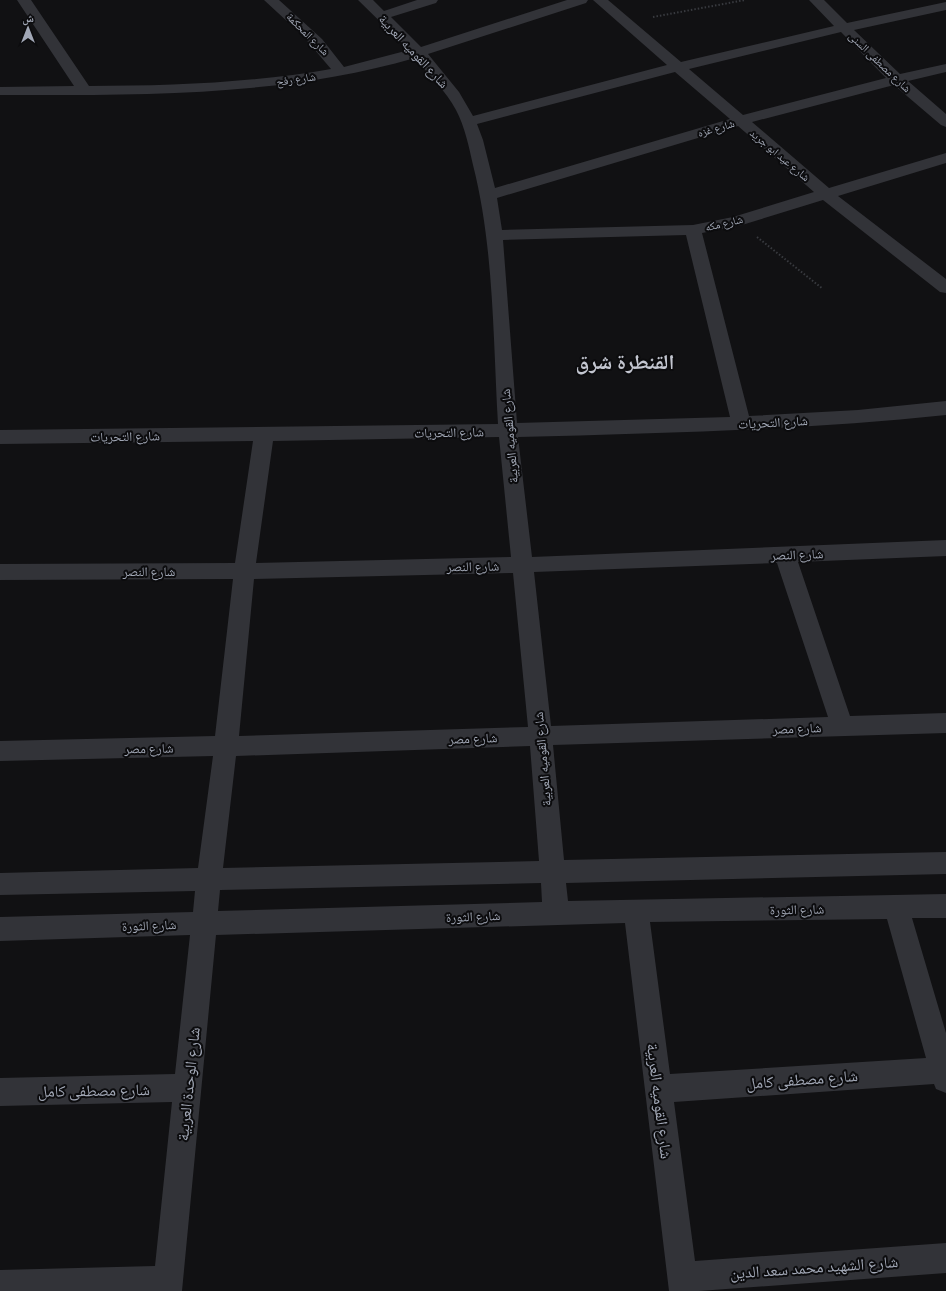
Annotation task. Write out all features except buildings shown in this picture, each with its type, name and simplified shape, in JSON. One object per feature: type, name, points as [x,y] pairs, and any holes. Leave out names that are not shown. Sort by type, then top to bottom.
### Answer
[{"type":"street","points":[[24,0],[84,90]]},
{"type":"street","name":"شارع المحكمة","points":[[271,0],[306,29],[322,47],[340,72]]},
{"type":"street","name":"شارع القوميه العربية","points":[[365,0],[419,52],[454,95],[464,111],[483,170],[494,235],[508,431],[541,736],[556,913]]},
{"type":"street","points":[[382,16],[431,0]]},
{"type":"street","name":"شارع رفح","points":[[0,91],[243,85],[299,79],[340,72],[419,52],[581,0]]},
{"type":"street","name":"شارع عيد ابو جريد","points":[[600,0],[826,194],[946,288]]},
{"type":"street","name":"شارع مصطفى السنى","points":[[816,0],[896,79],[946,122]]},
{"type":"street","points":[[468,122],[676,66],[844,26],[946,6]]},
{"type":"street","name":"شارع غزه","points":[[488,195],[740,121],[896,79],[946,68]]},
{"type":"street","name":"شارع مكه","points":[[494,235],[694,230],[736,221],[946,158]]},
{"type":"street","points":[[694,230],[740,424]]},
{"type":"street","name":"شارع التحريات","points":[[0,438],[508,431],[740,424],[846,418],[946,408]]},
{"type":"street","name":"شارع الوحدة العربية","points":[[167,1286],[209,878],[226,746],[244,571],[264,434]]},
{"type":"street","name":"شارع النصر","points":[[0,572],[244,571],[522,565],[946,548]]},
{"type":"street","points":[[785,554],[842,726]]},
{"type":"street","name":"شارع مصر","points":[[0,751],[226,746],[946,723]]},
{"type":"street","points":[[0,884],[209,878],[946,863]]},
{"type":"street","name":"شارع الثورة","points":[[0,929],[636,911],[946,906]]},
{"type":"street","points":[[896,907],[945,1073]]},
{"type":"street","name":"شارع القوميه العربية","points":[[636,911],[683,1284]]},
{"type":"street","name":"شارع مصطفى كامل","points":[[658,1089],[945,1073]]},
{"type":"street","name":"شارع مصطفى كامل","points":[[0,1092],[188,1088]]},
{"type":"street","name":"شارع الشهيد محمد سعد الدين","points":[[683,1284],[946,1258]]},
{"type":"street","points":[[0,1285],[167,1286]]},
{"type":"path","points":[[625,22],[745,0]]},
{"type":"path","points":[[736,221],[823,289]]},
{"type":"district","name":"القنطرة شرق","points":[[625,362]]}]
